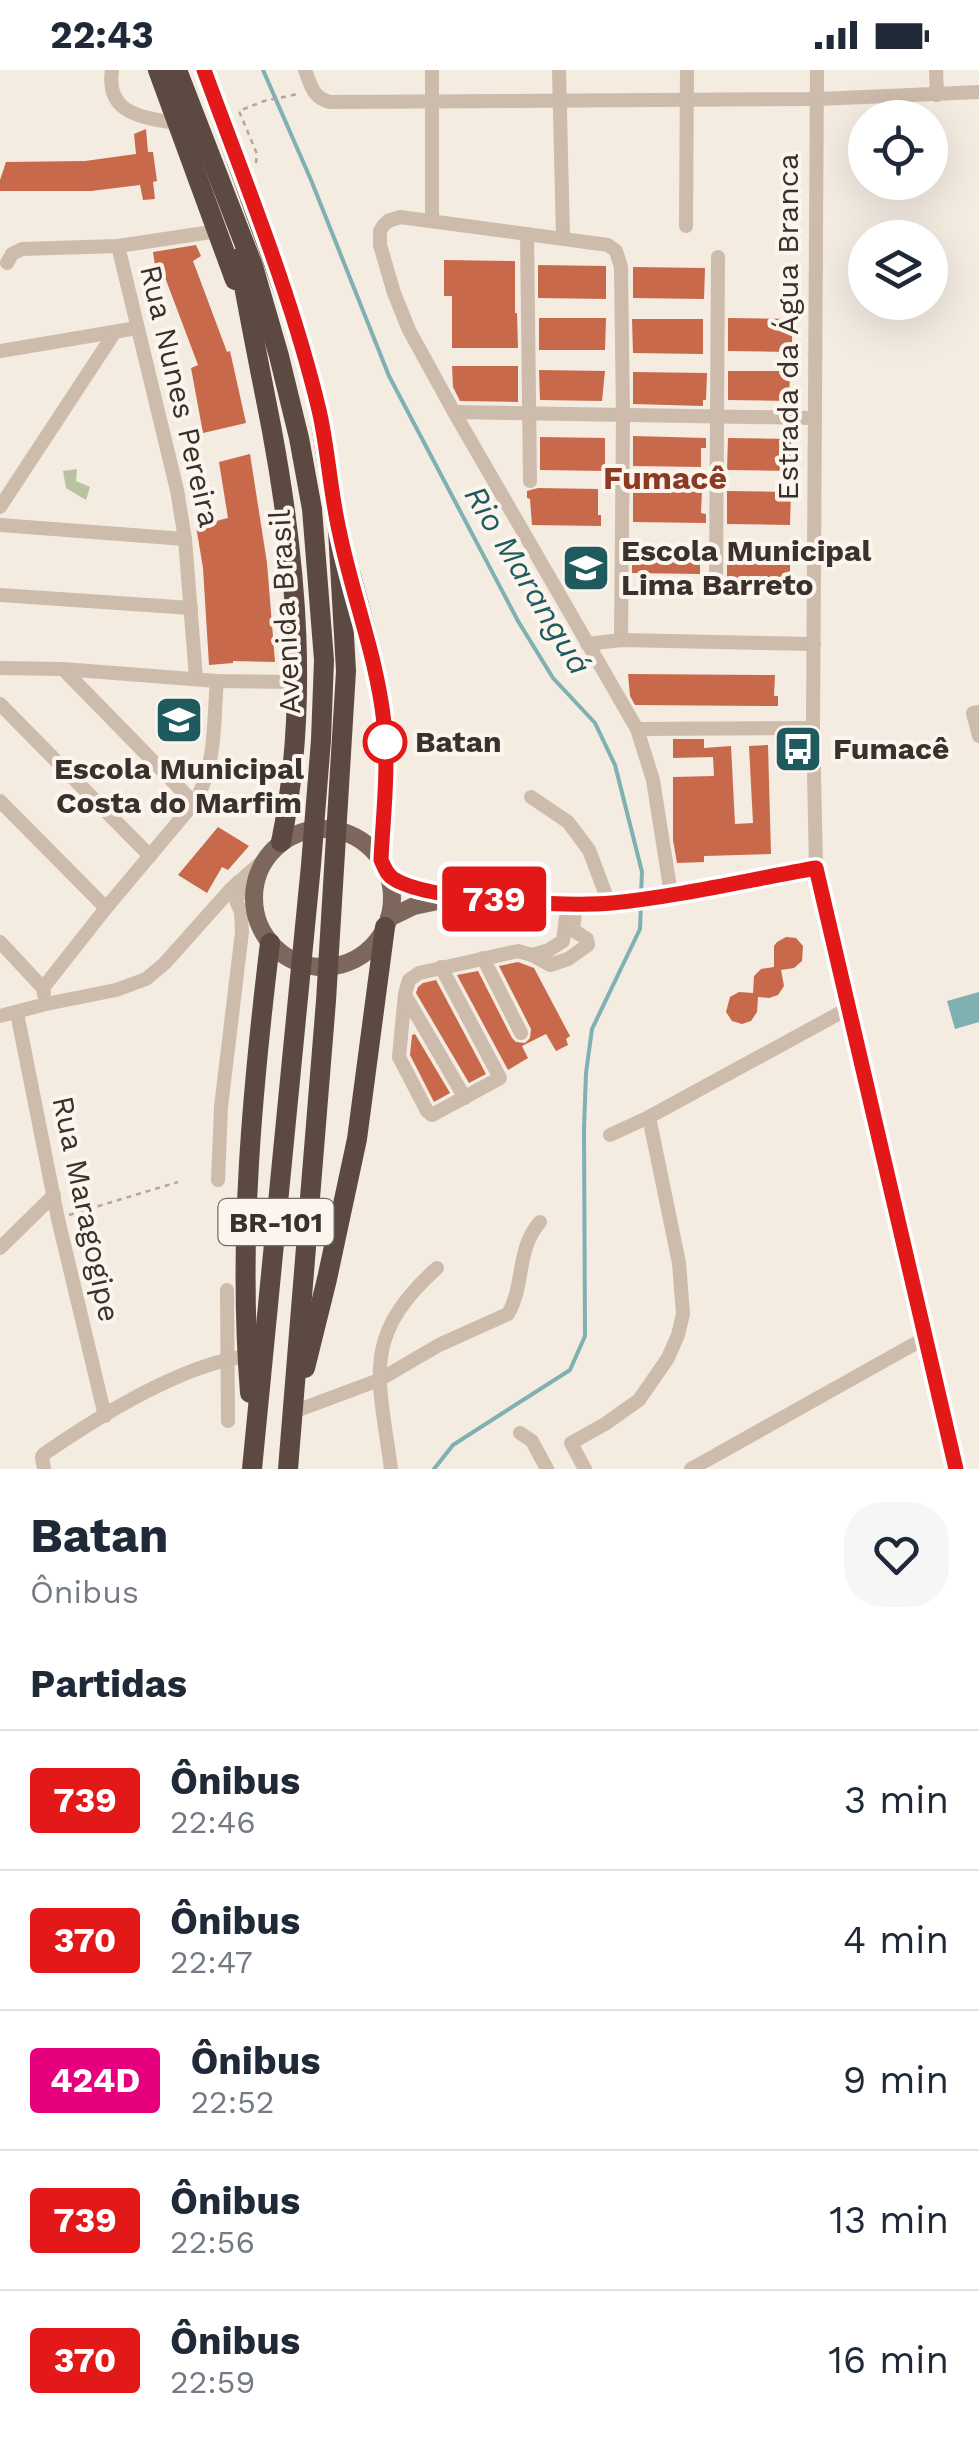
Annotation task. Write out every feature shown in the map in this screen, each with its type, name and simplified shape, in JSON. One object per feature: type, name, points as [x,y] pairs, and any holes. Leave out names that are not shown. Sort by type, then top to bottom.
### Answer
[{"type":"highway","points":[[158,70],[252,336]]},
{"type":"highway","name":"Avenida Brasil","points":[[177,70],[253,266],[279,356],[312,509],[324,660],[298,1000],[252,1469]]},
{"type":"highway","name":"Avenida Brasil","points":[[204,70],[298,332],[319,411],[338,530],[346,653],[326,1001],[288,1469]]},
{"type":"highway","points":[[231,207],[288,537],[298,682],[281,842]]},
{"type":"highway","points":[[338,530],[368,640],[384,725],[385,868]]},
{"type":"highway","points":[[294,1402],[309,1357],[357,1139],[387,923]]},
{"type":"highway","points":[[254,1445],[238,1357],[250,1128],[270,943]]},
{"type":"main road","points":[[385,868],[392,889],[387,923],[376,942],[349,962],[332,967],[298,963],[270,943],[258,924],[254,902],[256,879],[266,858],[281,842],[302,832],[324,828],[346,832],[366,844],[400,882],[462,896],[610,903],[816,868]]},
{"type":"main road","name":"Estrada da Água Branca","points":[[816,868],[956,1469]]},
{"type":"main road","points":[[387,923],[414,906],[462,896]]},
{"type":"street","points":[[112,70],[116,100],[127,112],[178,124]]},
{"type":"street","points":[[306,70],[314,94],[330,102],[818,99],[979,92]]},
{"type":"street","points":[[314,70],[314,94]]},
{"type":"street","points":[[432,70],[432,221]]},
{"type":"street","points":[[559,70],[563,238]]},
{"type":"street","points":[[686,226],[687,70]]},
{"type":"street","name":"Estrada da Água Branca","points":[[816,868],[813,728],[818,70]]},
{"type":"street","points":[[936,70],[937,94]]},
{"type":"street","points":[[621,640],[623,416],[621,267],[616,250],[608,245],[432,221],[400,217],[388,221],[380,232],[380,245],[409,330],[637,729],[660,813],[672,894]]},
{"type":"street","points":[[7,263],[12,254],[22,249],[118,246],[218,231]]},
{"type":"street","points":[[528,234],[530,481]]},
{"type":"street","name":"Rua Nunes Pereira","points":[[118,246],[178,490],[196,678]]},
{"type":"street","points":[[716,584],[718,257]]},
{"type":"street","points":[[0,351],[137,328]]},
{"type":"street","points":[[0,507],[115,332]]},
{"type":"street","points":[[454,412],[815,418]]},
{"type":"street","points":[[0,525],[185,538]]},
{"type":"street","points":[[0,594],[190,608]]},
{"type":"street","points":[[587,644],[621,640],[814,644]]},
{"type":"street","points":[[0,668],[298,682]]},
{"type":"street","points":[[64,669],[194,803]]},
{"type":"street","points":[[0,1016],[17,1013],[45,996],[106,908],[194,803],[209,772],[217,681]]},
{"type":"street","points":[[0,704],[150,856]]},
{"type":"street","points":[[979,712],[973,713],[979,736]]},
{"type":"street","points":[[637,729],[813,728]]},
{"type":"street","points":[[531,797],[568,822],[588,850],[610,903]]},
{"type":"street","points":[[0,801],[106,908]]},
{"type":"street","points":[[45,996],[116,990],[146,979],[266,858]]},
{"type":"street","points":[[235,886],[254,902]]},
{"type":"street","points":[[218,1180],[221,1108],[242,932],[235,886]]},
{"type":"street","points":[[440,968],[500,1078],[432,1116],[399,1057],[406,985],[416,974],[440,968],[483,958],[518,951],[554,965],[588,946],[586,939],[573,930],[571,904]]},
{"type":"street","points":[[532,955],[564,941],[571,904]]},
{"type":"street","points":[[0,942],[45,996]]},
{"type":"street","points":[[483,958],[522,1033]]},
{"type":"street","points":[[405,994],[464,1098]]},
{"type":"street","points":[[610,1135],[849,1008]]},
{"type":"street","name":"Rua Maragogipe","points":[[17,1013],[58,1218],[104,1416]]},
{"type":"street","points":[[585,1469],[571,1443],[639,1400],[668,1358],[683,1314],[679,1263],[649,1116]]},
{"type":"street","points":[[0,1248],[54,1195]]},
{"type":"street","points":[[294,1402],[379,1380],[439,1345],[508,1314],[522,1254],[528,1237],[540,1222]]},
{"type":"street","points":[[392,1469],[379,1380],[383,1344],[391,1320],[411,1292],[437,1268]]},
{"type":"street","points":[[227,1290],[238,1357],[228,1421]]},
{"type":"street","points":[[692,1469],[925,1338]]},
{"type":"street","points":[[44,1469],[42,1457],[48,1451],[104,1416],[190,1370],[238,1357]]},
{"type":"street","points":[[520,1432],[532,1441],[547,1469]]},
{"type":"street","points":[[726,1450],[730,1469]]},
{"type":"path","points":[[239,110],[264,101],[314,94]]},
{"type":"path","points":[[58,1218],[178,1182]]},
{"type":"green space","points":[[77,469],[76,481],[90,487],[86,500],[66,488],[63,471]]},
{"type":"water","points":[[979,992],[979,1022],[955,1029],[947,1001]]},
{"type":"building","points":[[146,129],[157,181],[153,182],[155,199],[143,200],[140,185],[91,191],[0,191],[6,162],[85,161],[136,154],[134,134]]},
{"type":"building","points":[[196,245],[201,256],[193,261],[227,352],[230,351],[246,423],[203,433],[191,368],[198,365],[163,272],[156,273],[153,252]]},
{"type":"building","points":[[444,260],[515,261],[518,348],[452,348],[452,296],[444,296]]},
{"type":"building","points":[[538,265],[606,266],[606,299],[538,298]]},
{"type":"building","points":[[633,267],[705,268],[704,299],[633,298]]},
{"type":"building","points":[[539,318],[606,318],[605,350],[539,350]]},
{"type":"building","points":[[728,318],[792,319],[792,352],[728,351]]},
{"type":"building","points":[[632,319],[703,319],[703,354],[633,353]]},
{"type":"building","points":[[452,366],[518,366],[518,402],[460,401],[453,387]]},
{"type":"building","points":[[539,370],[605,371],[602,401],[540,400]]},
{"type":"building","points":[[728,371],[790,371],[789,401],[728,400]]},
{"type":"building","points":[[633,372],[707,373],[706,400],[703,406],[633,404]]},
{"type":"building","points":[[633,436],[706,438],[706,448],[701,448],[701,467],[633,466]]},
{"type":"building","points":[[540,437],[605,438],[605,471],[540,470]]},
{"type":"building","points":[[728,438],[791,439],[791,471],[727,470]]},
{"type":"building","points":[[250,454],[267,563],[275,662],[209,665],[203,568],[196,526],[228,518],[219,462]]},
{"type":"building","points":[[598,489],[601,526],[532,525],[527,491]]},
{"type":"building","points":[[633,490],[702,491],[701,513],[706,514],[706,523],[633,522]]},
{"type":"building","points":[[727,491],[791,492],[790,525],[727,524]]},
{"type":"building","points":[[727,545],[790,546],[790,580],[727,579]]},
{"type":"building","points":[[632,547],[700,548],[700,574],[632,573]]},
{"type":"building","points":[[628,674],[775,675],[774,696],[778,696],[778,706],[635,705]]},
{"type":"building","points":[[673,739],[704,739],[704,748],[731,746],[735,824],[753,823],[749,746],[768,745],[771,854],[704,856],[704,862],[677,863],[673,777],[714,776],[713,757],[673,758]]},
{"type":"building","points":[[218,827],[249,846],[228,870],[222,867],[207,893],[178,875]]},
{"type":"building","points":[[786,937],[796,938],[803,946],[802,961],[794,968],[781,970],[784,986],[778,995],[758,997],[757,1012],[751,1021],[732,1021],[726,1012],[730,997],[739,992],[753,993],[754,976],[761,969],[774,967],[774,946]]},
{"type":"building","points":[[518,962],[534,968],[570,1036],[566,1039],[568,1045],[556,1051],[546,1034],[522,1046],[528,1058],[508,1070],[457,975],[478,971],[512,1038],[525,1043],[531,1029],[499,966]]},
{"type":"building","points":[[436,980],[486,1074],[469,1083],[416,993],[423,983]]},
{"type":"building","points":[[415,1034],[450,1093],[434,1102],[410,1055]]},
{"type":"waterway","name":"Rio Maranguá","points":[[263,70],[389,376],[518,621],[553,678],[595,723],[615,765],[642,872],[641,895]]},
{"type":"waterway","name":"Rio Maranguá","points":[[434,1469],[453,1445],[570,1370],[585,1336],[586,1073],[592,1029],[640,929],[641,905]]},
{"type":"bus line","name":"739","points":[[204,70],[298,332],[319,411],[338,530],[380,695],[386,758],[381,860],[388,875],[419,889],[462,896],[576,904],[650,898],[816,868],[956,1469]]},
{"type":"place","name":"Escola Municipal Lima Barreto","points":[[586,568]]},
{"type":"place","name":"Escola Municipal Costa do Marfim","points":[[179,720]]},
{"type":"place","name":"Batan","points":[[385,742]]},
{"type":"place","name":"Fumacê","points":[[798,749]]},
{"type":"district","name":"Fumacê","points":[[665,478]]}]
